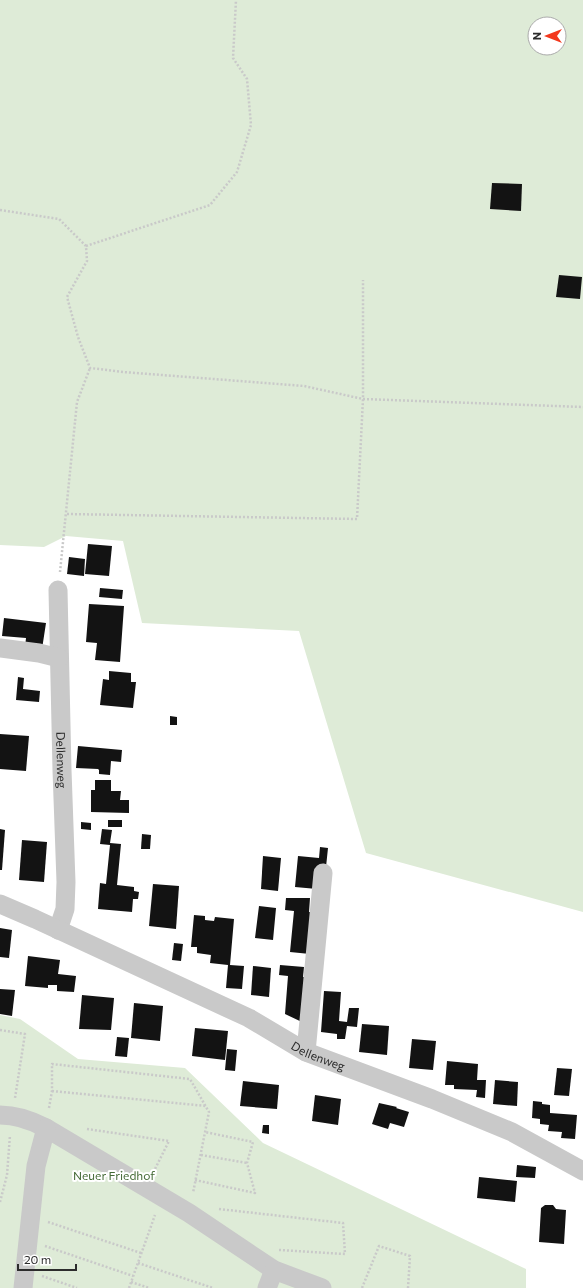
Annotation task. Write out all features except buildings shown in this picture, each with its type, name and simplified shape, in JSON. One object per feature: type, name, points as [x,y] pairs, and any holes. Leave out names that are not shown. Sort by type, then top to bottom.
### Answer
[{"type":"street","name":"Dellenweg","points":[[58,590],[66,882],[65,909],[58,930]]},
{"type":"street","points":[[0,648],[34,652],[59,658]]},
{"type":"street","points":[[306,1052],[322,873]]},
{"type":"street","name":"Dellenweg","points":[[0,904],[249,1018],[306,1052],[432,1099],[512,1132],[583,1171]]},
{"type":"street","points":[[3,1118],[33,1121],[189,1213],[274,1270],[322,1288]]},
{"type":"street","points":[[24,1279],[36,1166],[46,1128]]},
{"type":"street","points":[[267,1288],[274,1270]]},
{"type":"path","points":[[86,246],[210,205],[237,172],[251,126],[247,79],[233,58],[236,0]]},
{"type":"path","points":[[0,210],[59,219],[86,246],[87,261],[67,297],[78,337],[90,368],[77,402],[67,514],[58,590]]},
{"type":"path","points":[[67,514],[358,520],[363,399],[363,280]]},
{"type":"path","points":[[90,368],[123,372],[304,386],[363,399],[583,407]]},
{"type":"path","points":[[0,1035],[0,1030],[25,1034],[3,1118],[7,1175],[0,1202]]},
{"type":"path","points":[[46,1128],[52,1091],[52,1064],[190,1079],[209,1112],[189,1213]]},
{"type":"path","points":[[52,1091],[206,1106]]},
{"type":"path","points":[[85,1128],[169,1141],[154,1193],[142,1253],[129,1288]]},
{"type":"path","points":[[195,1180],[255,1193],[247,1163],[253,1142],[205,1132]]},
{"type":"path","points":[[200,1155],[247,1163]]},
{"type":"path","points":[[213,1208],[343,1223],[345,1254],[267,1249],[256,1258]]},
{"type":"path","points":[[30,1216],[142,1253]]},
{"type":"path","points":[[28,1240],[133,1276]]},
{"type":"path","points":[[362,1288],[379,1246],[410,1256],[408,1288]]},
{"type":"path","points":[[138,1263],[213,1288]]},
{"type":"path","points":[[24,1279],[77,1288]]},
{"type":"path","points":[[131,1282],[149,1288]]},
{"type":"green space","points":[[0,0],[583,0],[583,912],[366,853],[299,631],[142,623],[123,541],[66,536],[44,547],[0,545]]},
{"type":"green space","name":"Neuer Friedhof","points":[[0,1015],[20,1019],[78,1059],[185,1068],[263,1143],[526,1269],[526,1288],[0,1288]]}]
